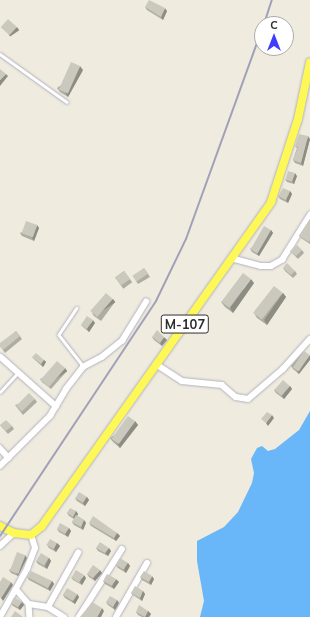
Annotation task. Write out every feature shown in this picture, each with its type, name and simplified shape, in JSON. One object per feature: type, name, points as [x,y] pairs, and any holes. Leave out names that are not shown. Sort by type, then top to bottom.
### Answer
[{"type":"main road","name":"М-107","points":[[31,535],[42,526],[271,202],[307,87],[310,62]]},
{"type":"main road","points":[[0,526],[14,534],[31,535]]},
{"type":"street","points":[[231,258],[261,266],[271,266],[282,260],[310,214]]},
{"type":"street","points":[[0,466],[50,416],[83,367],[102,357],[122,341],[146,302]]},
{"type":"street","points":[[156,364],[182,381],[222,385],[236,397],[248,399],[283,369],[310,339]]},
{"type":"street","points":[[1,357],[56,406]]},
{"type":"street","points":[[0,448],[9,458]]},
{"type":"street","points":[[0,546],[14,534]]},
{"type":"street","points":[[0,617],[16,589],[35,548],[31,535]]},
{"type":"street","points":[[79,617],[122,549]]},
{"type":"street","points":[[48,607],[78,553]]},
{"type":"street","points":[[116,617],[147,563]]},
{"type":"street","points":[[16,589],[29,604],[30,617]]},
{"type":"street","points":[[29,604],[48,607],[64,617]]},
{"type":"lane","points":[[0,54],[67,102]]},
{"type":"lane","points":[[77,308],[60,334],[83,367]]},
{"type":"lane","points":[[0,392],[18,372]]},
{"type":"water","points":[[310,411],[310,617],[200,617],[204,601],[197,561],[197,541],[224,527],[238,512],[252,483],[254,473],[251,459],[257,448],[262,446],[268,451],[275,449],[299,430]]},
{"type":"building","points":[[149,0],[165,8],[161,17],[145,7]]},
{"type":"building","points":[[8,19],[17,27],[10,35],[1,27]]},
{"type":"building","points":[[71,62],[80,66],[68,93],[59,89]]},
{"type":"building","points":[[0,69],[6,74],[0,80]]},
{"type":"building","points":[[299,134],[308,136],[301,163],[293,160],[298,147],[295,146]]},
{"type":"building","points":[[288,171],[295,173],[292,182],[286,180]]},
{"type":"building","points":[[283,188],[290,191],[286,200],[278,196]]},
{"type":"building","points":[[310,219],[310,240],[309,242],[299,236]]},
{"type":"building","points":[[26,221],[37,225],[33,237],[22,233]]},
{"type":"building","points":[[264,226],[271,230],[257,253],[250,249]]},
{"type":"building","points":[[297,245],[302,250],[296,256],[290,251]]},
{"type":"building","points":[[287,263],[295,271],[291,275],[283,268]]},
{"type":"building","points":[[144,268],[148,274],[136,282],[132,276]]},
{"type":"building","points":[[124,271],[130,279],[121,286],[115,278]]},
{"type":"building","points":[[243,273],[251,279],[229,308],[221,302]]},
{"type":"building","points":[[274,286],[283,293],[262,320],[253,313]]},
{"type":"building","points":[[106,293],[113,299],[97,317],[90,311]]},
{"type":"building","points":[[87,316],[93,320],[87,329],[81,325]]},
{"type":"building","points":[[157,330],[164,337],[160,343],[152,337]]},
{"type":"building","points":[[16,331],[20,336],[3,350],[0,343]]},
{"type":"building","points":[[304,351],[310,355],[299,371],[293,368]]},
{"type":"building","points":[[36,353],[44,360],[41,364],[32,357]]},
{"type":"building","points":[[57,361],[65,368],[49,387],[41,380]]},
{"type":"building","points":[[283,380],[290,386],[281,396],[274,390]]},
{"type":"building","points":[[29,393],[35,399],[22,411],[16,406]]},
{"type":"building","points":[[267,412],[272,415],[266,423],[261,419]]},
{"type":"building","points":[[128,416],[135,421],[119,444],[112,439]]},
{"type":"building","points":[[6,420],[12,426],[6,431],[0,425]]},
{"type":"building","points":[[79,492],[87,497],[83,503],[75,498]]},
{"type":"building","points":[[70,508],[76,511],[73,517],[67,513]]},
{"type":"building","points":[[76,515],[84,520],[81,527],[72,522]]},
{"type":"building","points":[[93,516],[117,533],[114,538],[89,523]]},
{"type":"building","points":[[60,523],[69,528],[65,534],[57,529]]},
{"type":"building","points":[[50,539],[57,543],[53,549],[46,545]]},
{"type":"building","points":[[100,542],[109,548],[105,553],[96,548]]},
{"type":"building","points":[[17,552],[25,555],[18,574],[10,571]]},
{"type":"building","points":[[41,553],[49,558],[44,565],[36,561]]},
{"type":"building","points":[[120,558],[128,563],[123,570],[116,565]]},
{"type":"building","points":[[93,565],[100,570],[93,578],[87,574]]},
{"type":"building","points":[[76,570],[84,575],[79,582],[71,578]]},
{"type":"building","points":[[31,571],[52,581],[48,588],[27,577]]},
{"type":"building","points":[[144,571],[152,576],[149,582],[140,577]]},
{"type":"building","points":[[107,574],[116,579],[112,586],[103,581]]},
{"type":"building","points":[[3,577],[11,582],[0,598],[0,582]]},
{"type":"building","points":[[135,586],[143,591],[140,598],[131,593]]},
{"type":"building","points":[[67,588],[77,594],[73,601],[63,595]]},
{"type":"building","points":[[110,596],[117,600],[113,607],[106,602]]},
{"type":"building","points":[[14,597],[22,602],[18,607],[11,603]]},
{"type":"building","points":[[92,602],[102,608],[97,617],[80,617]]},
{"type":"building","points":[[139,605],[148,611],[145,617],[136,612]]},
{"type":"building","points":[[15,611],[23,617],[11,617]]},
{"type":"railway","points":[[267,16],[272,0]]},
{"type":"railway","points":[[0,536],[156,301],[186,239],[254,51]]}]
